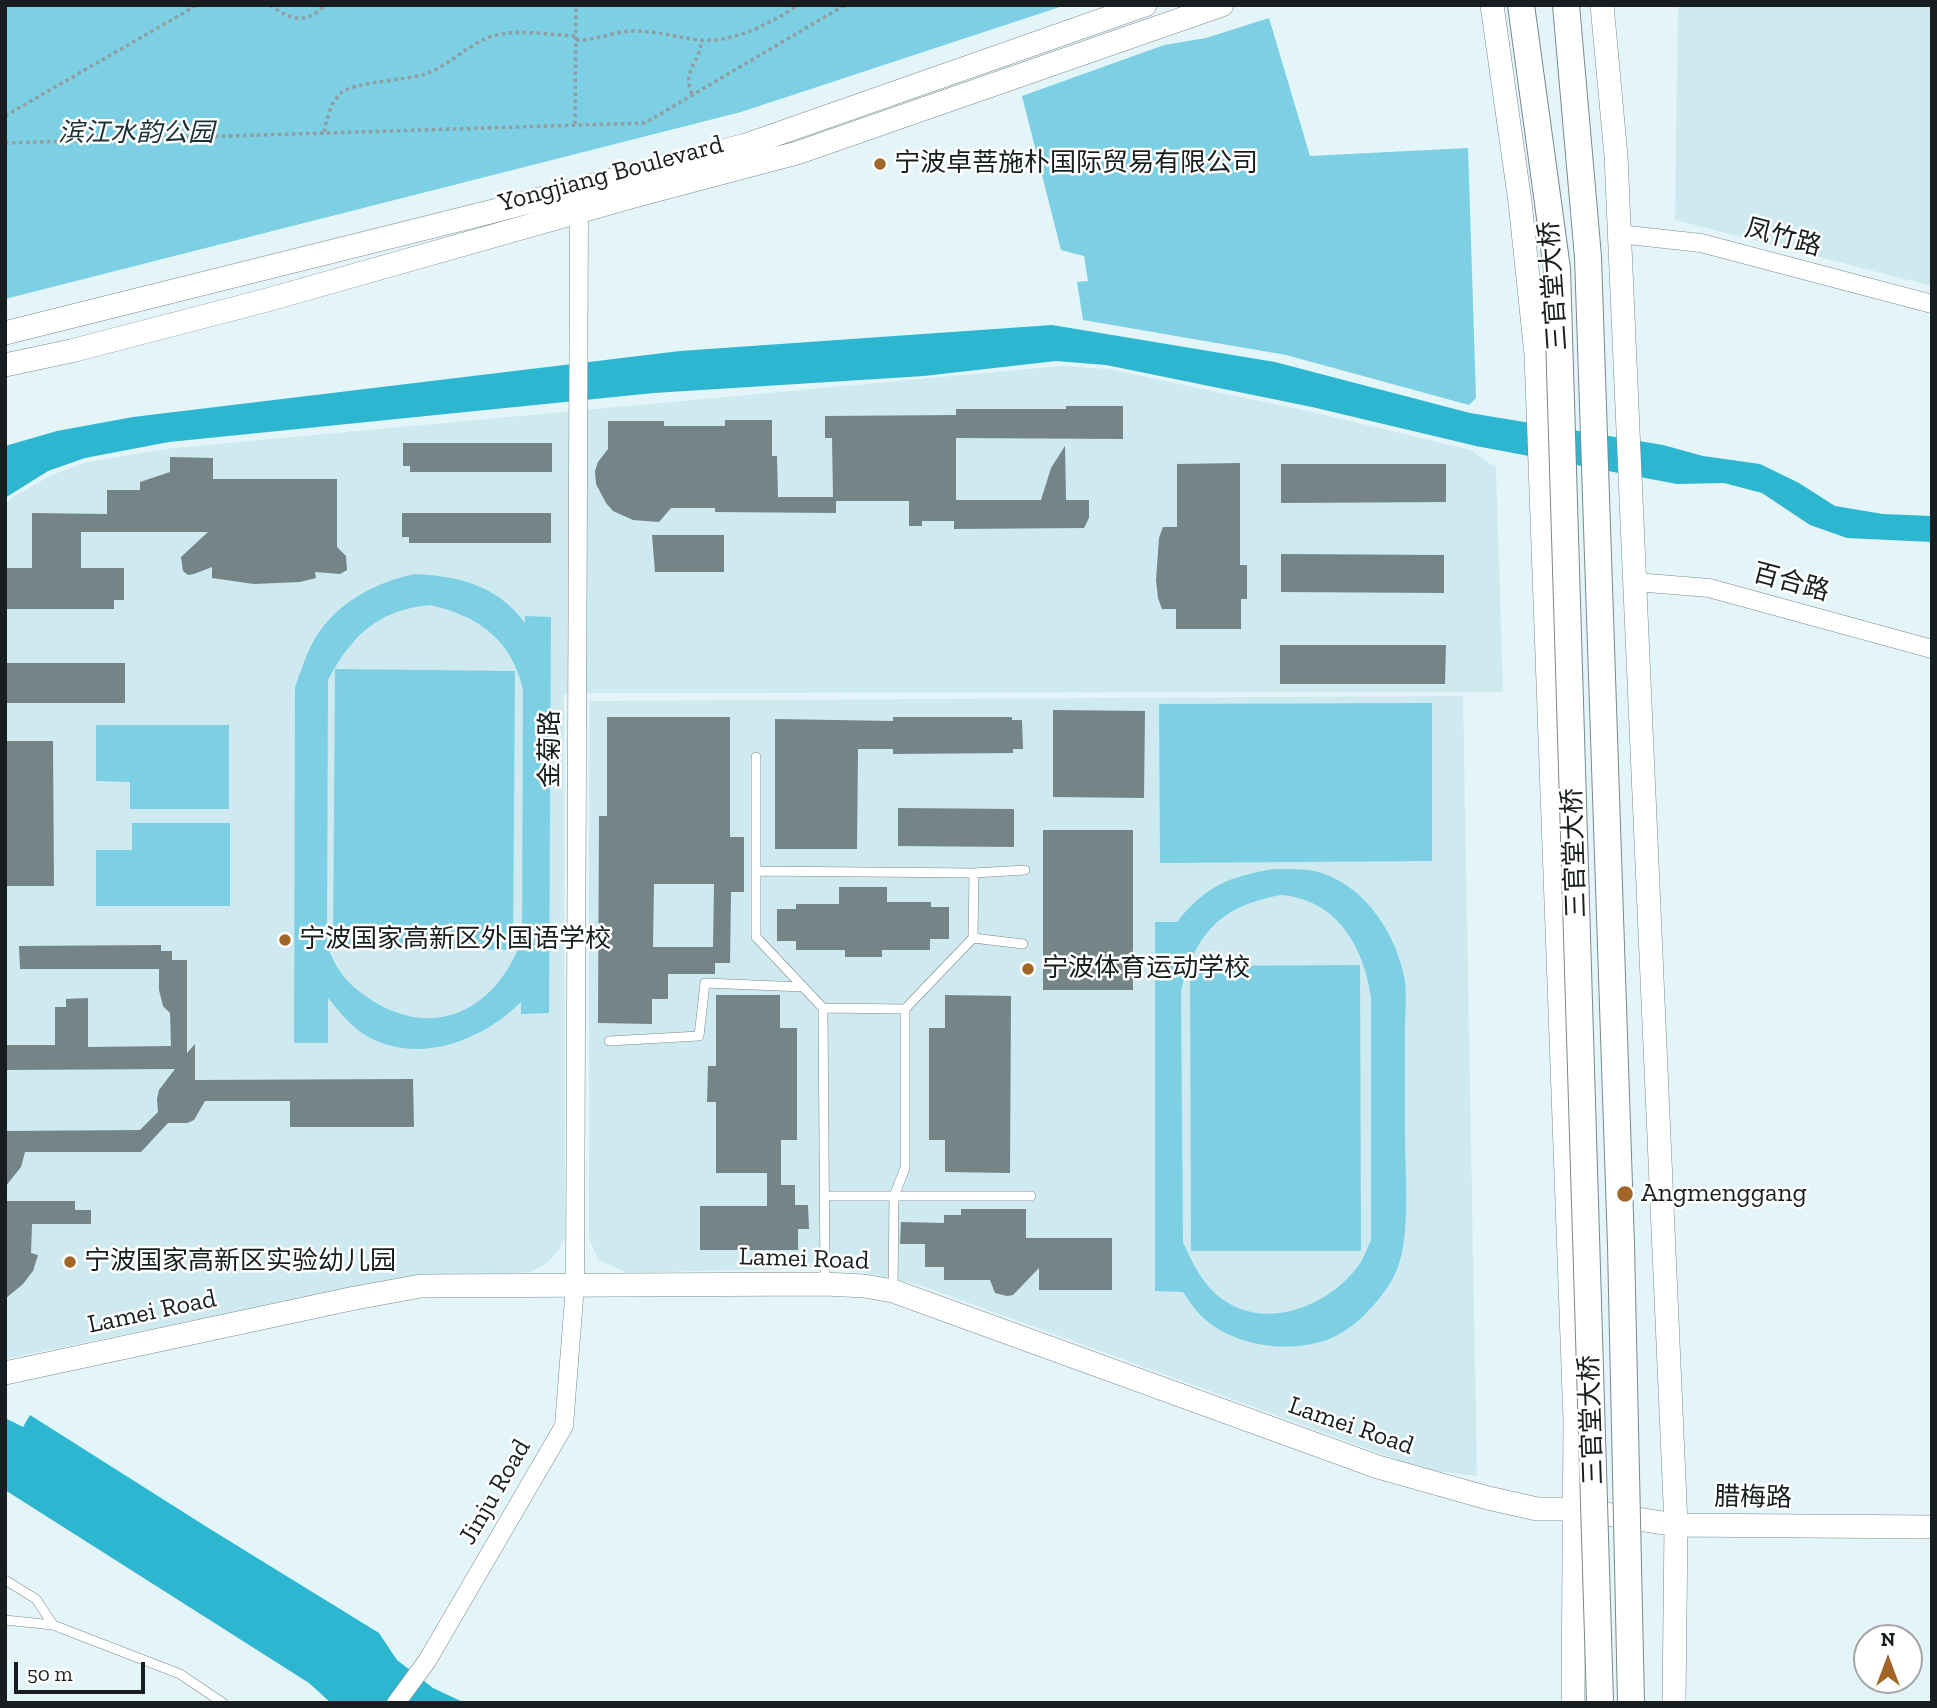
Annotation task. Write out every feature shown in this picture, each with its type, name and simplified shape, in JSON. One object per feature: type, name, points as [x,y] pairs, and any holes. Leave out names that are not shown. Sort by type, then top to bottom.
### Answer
[{"type":"main road","name":"三官堂大桥","points":[[1521,5],[1557,269],[1600,1703]]},
{"type":"main road","name":"三官堂大桥","points":[[1566,5],[1588,257],[1620,1231],[1631,1703]]},
{"type":"street","name":"Yongjiang Boulevard","points":[[5,333],[476,216],[746,145],[1145,5]]},
{"type":"street","name":"Yongjiang Boulevard","points":[[5,365],[71,351],[267,300],[579,211],[797,153],[1222,5]]},
{"type":"street","points":[[1492,5],[1520,202],[1536,354],[1575,1420],[1573,1703]]},
{"type":"street","points":[[1602,5],[1616,156],[1676,1525],[1674,1703]]},
{"type":"street","name":"金菊路","points":[[575,1286],[579,211]]},
{"type":"street","name":"凤竹路","points":[[1619,234],[1701,243],[1932,304]]},
{"type":"street","name":"百合路","points":[[1635,582],[1709,588],[1932,649]]},
{"type":"street","name":"Lamei Road","points":[[5,1373],[421,1286],[864,1286],[893,1292],[1378,1467],[1537,1509],[1574,1509]]},
{"type":"street","name":"Jinju Road","points":[[396,1703],[427,1661],[564,1426],[575,1286]]},
{"type":"street","name":"腊梅路","points":[[1574,1509],[1676,1525],[1932,1527]]},
{"type":"lane","points":[[756,757],[756,937],[823,1008],[825,1284]]},
{"type":"lane","points":[[756,871],[974,873],[1025,870]]},
{"type":"lane","points":[[893,1292],[894,1196],[905,1168],[905,1009],[973,938],[974,873]]},
{"type":"lane","points":[[973,938],[1023,944]]},
{"type":"lane","points":[[609,1041],[699,1036],[705,983],[803,987]]},
{"type":"lane","points":[[823,1008],[905,1009]]},
{"type":"lane","points":[[825,1196],[1031,1196]]},
{"type":"lane","points":[[5,1580],[36,1599],[53,1625]]},
{"type":"lane","points":[[5,1620],[53,1625],[180,1674],[223,1703]]},
{"type":"path","points":[[5,116],[197,5]]},
{"type":"path","points":[[270,5],[286,17],[304,18],[325,5]]},
{"type":"path","points":[[575,124],[576,5]]},
{"type":"path","points":[[324,132],[331,110],[342,92],[359,86],[423,75],[496,34],[534,32],[588,41],[625,31],[648,31],[701,41],[757,29],[798,5]]},
{"type":"path","points":[[5,143],[645,123],[845,5]]},
{"type":"path","points":[[692,95],[688,84],[689,73],[701,48],[701,41]]},
{"type":"shaded area","points":[[1678,5],[1932,5],[1932,286],[1675,220]]},
{"type":"shaded area","points":[[1052,325],[1275,362],[1470,413],[1760,464],[1799,483],[1835,506],[1883,514],[1932,516],[1932,542],[1847,538],[1810,525],[1762,493],[1724,483],[1677,484],[1476,446],[1312,407],[1106,365],[1056,361],[924,376],[654,393],[169,442],[85,458],[48,471],[5,498],[5,446],[57,431],[133,417],[680,351]]},
{"type":"shaded area","name":"宁波国家高新区外国语学校","points":[[1061,366],[1108,369],[1312,412],[1471,450],[1496,468],[1503,692],[564,693],[565,1236],[559,1250],[548,1262],[531,1272],[387,1280],[5,1359],[5,504],[52,475],[87,462],[174,448]]},
{"type":"shaded area","name":"宁波体育运动学校","points":[[1463,696],[1477,1476],[1435,1471],[1404,1462],[920,1285],[838,1267],[628,1273],[598,1260],[589,1237],[589,701]]},
{"type":"shaded area","points":[[30,1415],[379,1633],[397,1660],[433,1688],[465,1703],[331,1703],[309,1683],[5,1490],[5,1418],[23,1427]]},
{"type":"green space","name":"滨江水韵公园","points":[[5,5],[1066,5],[741,112],[5,299]]},
{"type":"green space","points":[[1269,18],[1310,156],[1468,148],[1476,398],[1469,405],[1286,355],[1083,320],[1077,282],[1088,281],[1084,256],[1061,250],[1022,96],[1164,45],[1206,38]]},
{"type":"green space","points":[[415,574],[461,580],[489,591],[514,610],[525,623],[525,616],[551,617],[549,1013],[521,1014],[521,1002],[487,1028],[467,1038],[425,1049],[403,1048],[382,1043],[362,1033],[328,998],[328,1043],[294,1043],[295,687],[312,645],[328,621],[361,594]],"holes":[[[430,605],[478,624],[502,644],[518,672],[523,690],[522,939],[511,964],[497,984],[479,1001],[460,1012],[438,1018],[416,1017],[392,1011],[367,997],[341,973],[329,950],[328,680],[357,638],[381,619],[396,612]]]},
{"type":"green space","points":[[335,669],[515,671],[513,950],[333,948]]},
{"type":"green space","points":[[1432,703],[1432,861],[1160,863],[1159,704]]},
{"type":"green space","points":[[96,725],[229,725],[229,809],[130,809],[130,782],[96,781]]},
{"type":"green space","points":[[132,823],[230,823],[230,906],[96,906],[96,850],[132,850]]},
{"type":"green space","points":[[1275,869],[1316,871],[1353,890],[1378,916],[1388,932],[1401,965],[1406,988],[1406,1209],[1399,1264],[1383,1293],[1350,1327],[1328,1340],[1292,1346],[1273,1346],[1237,1338],[1207,1321],[1183,1292],[1155,1291],[1155,922],[1177,922],[1208,891],[1232,879]],"holes":[[[1281,895],[1300,898],[1317,905],[1344,928],[1362,960],[1371,997],[1371,1240],[1359,1265],[1332,1292],[1296,1309],[1258,1313],[1240,1309],[1215,1293],[1199,1273],[1183,1242],[1181,991],[1194,953],[1214,925],[1242,906],[1260,900]]]},
{"type":"green space","points":[[1360,965],[1361,1251],[1191,1251],[1190,966]]},
{"type":"building","points":[[1066,406],[1123,406],[1123,439],[956,438],[956,500],[1041,500],[1051,468],[1065,446],[1066,500],[1089,500],[1089,518],[1084,528],[954,529],[954,521],[922,521],[922,526],[909,526],[909,501],[836,501],[836,513],[715,512],[715,508],[671,508],[659,522],[633,520],[613,511],[596,484],[595,471],[598,462],[608,449],[608,421],[664,421],[664,426],[725,426],[725,420],[772,420],[772,456],[777,456],[778,497],[833,497],[832,438],[825,438],[825,416],[956,415],[956,409],[1066,409]]},
{"type":"building","points":[[403,443],[552,443],[552,472],[410,472],[410,466],[403,466]]},
{"type":"building","points":[[170,457],[213,458],[213,479],[337,479],[337,547],[346,556],[347,570],[340,574],[315,572],[316,578],[300,582],[254,584],[212,578],[212,567],[188,575],[183,571],[181,557],[208,532],[81,532],[81,568],[124,568],[124,600],[114,600],[114,609],[5,609],[5,568],[32,568],[32,513],[107,514],[107,490],[140,490],[140,482],[170,472]]},
{"type":"building","points":[[1240,463],[1240,565],[1247,565],[1247,599],[1241,599],[1241,629],[1176,629],[1176,609],[1162,609],[1156,580],[1159,538],[1163,527],[1177,527],[1177,464]]},
{"type":"building","points":[[1281,464],[1446,464],[1446,502],[1281,503]]},
{"type":"building","points":[[402,513],[551,513],[551,543],[409,543],[409,537],[402,537]]},
{"type":"building","points":[[652,535],[724,535],[724,572],[655,572]]},
{"type":"building","points":[[1281,554],[1444,555],[1444,593],[1281,592]]},
{"type":"building","points":[[1280,645],[1446,645],[1445,684],[1280,684]]},
{"type":"building","points":[[5,663],[125,663],[125,703],[5,703]]},
{"type":"building","points":[[1053,710],[1145,711],[1144,798],[1053,797]]},
{"type":"building","points":[[607,717],[730,717],[730,837],[744,837],[744,892],[731,892],[730,963],[715,963],[715,974],[668,974],[668,999],[652,999],[652,1024],[598,1023],[599,816],[607,816]],"holes":[[[654,884],[714,884],[713,947],[653,947]]]},
{"type":"building","points":[[893,717],[1012,717],[1012,720],[1022,720],[1023,749],[1013,749],[1013,753],[893,754],[893,749],[858,749],[857,849],[775,849],[775,719],[893,721]]},
{"type":"building","points":[[5,741],[53,741],[54,886],[5,886]]},
{"type":"building","points":[[898,808],[1014,809],[1014,847],[898,846]]},
{"type":"building","points":[[1043,830],[1133,830],[1133,990],[1043,990]]},
{"type":"building","points":[[839,887],[887,887],[887,902],[931,902],[931,907],[949,907],[949,939],[930,939],[930,950],[882,950],[882,957],[845,957],[845,950],[796,950],[796,941],[777,941],[777,909],[796,909],[796,904],[839,904]]},
{"type":"building","points":[[161,945],[161,951],[172,951],[172,960],[187,960],[187,1053],[195,1044],[195,1080],[413,1079],[414,1127],[290,1127],[290,1101],[205,1101],[194,1120],[187,1123],[168,1123],[141,1152],[25,1152],[21,1167],[5,1187],[5,1131],[140,1130],[158,1112],[159,1090],[175,1069],[5,1070],[5,1045],[55,1045],[55,1007],[66,1007],[66,999],[88,998],[88,1047],[171,1046],[170,1013],[163,1006],[159,990],[159,969],[20,969],[19,946]]},
{"type":"building","points":[[716,995],[780,995],[780,1028],[797,1028],[797,1140],[781,1140],[781,1185],[795,1185],[795,1205],[808,1205],[809,1229],[798,1229],[798,1250],[700,1250],[700,1206],[767,1206],[767,1173],[716,1173],[716,1102],[707,1102],[708,1066],[716,1066]]},
{"type":"building","points":[[945,995],[1011,996],[1010,1173],[945,1172],[945,1140],[929,1140],[929,1028],[945,1028]]},
{"type":"building","points":[[5,1201],[75,1201],[75,1210],[91,1210],[91,1224],[32,1224],[31,1253],[38,1255],[33,1271],[23,1284],[5,1299]]},
{"type":"building","points":[[961,1209],[1026,1209],[1026,1238],[1112,1238],[1112,1290],[1039,1290],[1039,1268],[1013,1295],[1007,1296],[995,1293],[990,1280],[944,1280],[944,1267],[925,1267],[925,1244],[900,1244],[901,1222],[944,1223],[944,1215],[961,1215]]},
{"type":"place","name":"宁波卓菩施朴国际贸易有限公司","points":[[880,164]]},
{"type":"place","name":"宁波国家高新区外国语学校","points":[[285,940]]},
{"type":"place","name":"宁波体育运动学校","points":[[1028,969]]},
{"type":"place","name":"Angmenggang","points":[[1625,1194]]},
{"type":"place","name":"宁波国家高新区实验幼儿园","points":[[70,1262]]}]
